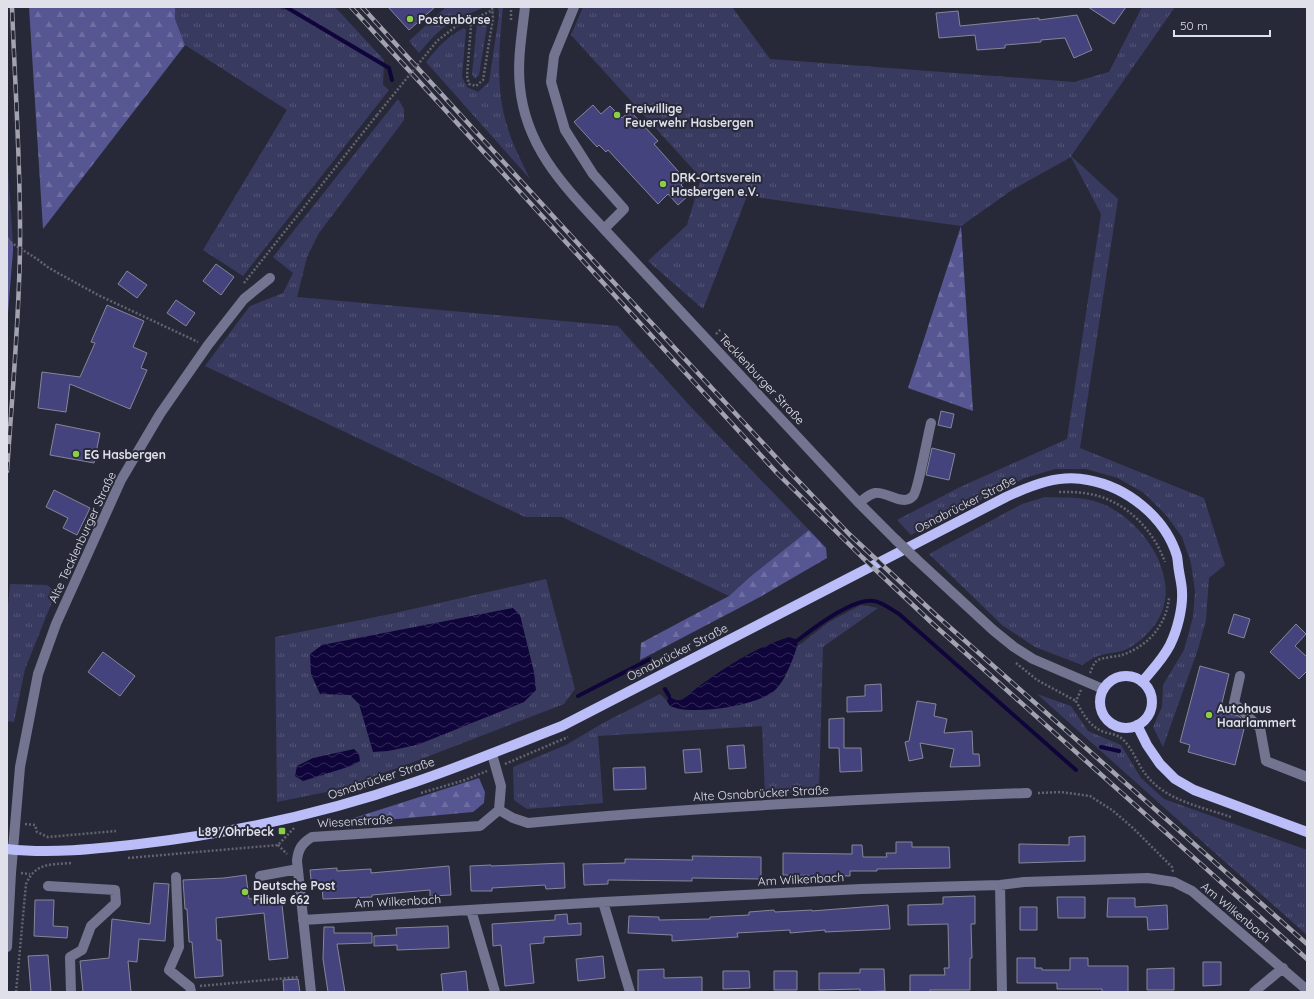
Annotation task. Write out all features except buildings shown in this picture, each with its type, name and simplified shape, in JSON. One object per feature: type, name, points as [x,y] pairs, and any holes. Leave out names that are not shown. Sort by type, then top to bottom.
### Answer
[{"type":"main road","name":"Osnabrücker Straße","points":[[10,850],[75,851],[207,835],[251,827],[345,804],[415,782],[492,754],[562,726],[1006,497],[1033,485],[1060,479],[1088,480],[1114,488],[1138,502],[1155,518],[1168,536],[1177,556],[1182,593],[1178,624],[1170,646],[1142,682]]},
{"type":"main road","points":[[1119,677],[1133,677],[1142,682],[1150,693],[1151,708],[1143,721],[1137,725],[1123,727],[1109,721],[1101,706],[1100,697],[1103,689],[1111,680],[1119,677]]},
{"type":"main road","points":[[1137,725],[1147,746],[1160,764],[1174,779],[1194,790],[1307,832]]},
{"type":"street","name":"Tecklenburger Straße","points":[[525,7],[520,54],[520,86],[525,116],[536,144],[553,170],[575,197],[859,503],[915,558],[993,630],[1014,647],[1033,658],[1103,689]]},
{"type":"street","points":[[574,7],[554,56],[551,82],[565,130],[593,174],[624,209],[604,229]]},
{"type":"street","name":"Alte Tecklenburger Straße","points":[[7,947],[10,850],[20,767],[38,674],[56,624],[121,480],[160,414],[208,345],[244,299],[270,278]]},
{"type":"street","points":[[859,503],[869,495],[876,493],[883,493],[904,500],[909,499],[916,493],[931,423]]},
{"type":"street","points":[[1240,676],[1234,703],[1260,728],[1266,761],[1307,777]]},
{"type":"street","points":[[492,754],[501,786],[499,810]]},
{"type":"street","name":"Alte Osnabrücker Straße","points":[[499,810],[513,818],[528,823],[626,814],[885,798],[1027,793]]},
{"type":"street","name":"Wiesenstraße","points":[[310,992],[298,869],[298,853],[302,843],[312,837],[480,826],[499,810]]},
{"type":"street","points":[[260,876],[298,869]]},
{"type":"street","points":[[176,877],[179,947],[169,970],[190,989]]},
{"type":"street","name":"Am Wilkenbach","points":[[303,920],[604,902],[861,889],[1000,885],[1024,882],[1148,878],[1174,882],[1192,891],[1307,990]]},
{"type":"street","points":[[1000,885],[1002,992]]},
{"type":"street","points":[[48,886],[115,890],[116,903],[91,926],[82,950],[70,957],[71,992]]},
{"type":"street","points":[[604,902],[630,992]]},
{"type":"street","points":[[471,910],[495,992]]},
{"type":"street","points":[[1254,992],[1283,968]]},
{"type":"path","points":[[263,259],[437,41],[459,24],[467,22],[493,8],[493,18],[484,80],[476,86],[469,84],[467,76],[471,26],[467,22]]},
{"type":"path","points":[[7,240],[38,259],[49,268],[98,295],[208,345]]},
{"type":"path","points":[[1056,491],[1085,493],[1109,500],[1131,513],[1148,530],[1160,548],[1168,567]]},
{"type":"path","points":[[1170,596],[1168,610],[1159,629],[1148,641],[1136,649],[1121,655],[1098,660],[1094,664],[1076,702],[1082,713],[1096,729],[1114,734],[1127,744],[1138,764],[1156,786],[1165,793],[1234,818]]},
{"type":"path","points":[[1027,793],[1061,792],[1090,796],[1117,815],[1172,866],[1174,882]]},
{"type":"path","points":[[35,825],[37,832],[48,837],[116,831]]},
{"type":"path","points":[[128,858],[278,845]]},
{"type":"path","points":[[16,992],[26,884],[30,874],[38,868],[48,865],[72,863]]},
{"type":"path","points":[[190,989],[309,976]]},
{"type":"green space","points":[[29,7],[175,7],[175,19],[185,45],[43,229]]},
{"type":"green space","points":[[175,7],[278,7],[283,10],[291,7],[335,7],[384,60],[383,85],[389,90],[243,276],[203,250],[287,110],[185,45],[175,19]]},
{"type":"green space","points":[[446,7],[484,7],[450,23],[431,39],[419,53],[409,41]]},
{"type":"green space","points":[[498,7],[503,7],[499,68],[501,99],[512,142],[530,179],[426,62],[443,43],[464,28],[466,30],[462,77],[467,87],[478,92],[489,82],[499,15]]},
{"type":"green space","points":[[583,7],[732,7],[770,59],[1074,82],[1109,72],[1142,7],[1175,7],[1071,156],[1118,199],[1080,448],[1204,498],[1225,565],[1209,578],[1206,620],[1198,649],[1163,747],[1153,727],[1162,707],[1163,685],[1184,650],[1193,617],[1195,591],[1191,563],[1182,537],[1166,515],[1144,493],[1118,478],[1086,469],[1055,469],[1025,478],[911,535],[897,520],[958,488],[1067,439],[1101,214],[1071,157],[1012,190],[961,226],[747,196],[703,309],[648,261],[687,225],[701,178],[571,35]]},
{"type":"green space","points":[[486,18],[488,20],[479,75],[475,79],[472,74],[477,23]]},
{"type":"green space","points":[[398,99],[404,109],[404,120],[319,233],[307,257],[297,297],[618,326],[689,405],[809,530],[751,576],[729,596],[562,517],[525,517],[205,366],[250,306],[283,293],[293,273],[273,257]]},
{"type":"green space","points":[[7,153],[13,244],[7,235]]},
{"type":"green space","points":[[961,226],[973,411],[908,388]]},
{"type":"green space","points":[[7,235],[13,244],[13,251],[7,326]]},
{"type":"green space","points":[[1045,497],[1086,499],[1100,503],[1116,511],[1132,523],[1145,538],[1156,555],[1163,573],[1166,592],[1163,610],[1150,631],[1131,647],[1122,651],[1098,656],[1082,665],[1035,647],[1002,625],[929,554],[1022,504]]},
{"type":"green space","points":[[809,530],[826,548],[827,558],[760,597],[640,660],[641,643],[729,596],[751,576]]},
{"type":"green space","points":[[546,579],[575,689],[564,704],[411,763],[336,790],[277,802],[275,637],[386,615]]},
{"type":"green space","points":[[10,584],[47,585],[56,592],[25,669],[14,722],[7,721],[7,617]]},
{"type":"green space","points":[[861,605],[878,608],[823,647],[819,791],[765,794],[762,726],[598,736],[603,803],[527,809],[514,800],[513,767],[566,745],[603,723],[660,694],[670,706],[683,710],[706,710],[776,689],[784,679],[797,647],[829,622]]},
{"type":"green space","points":[[1037,694],[1071,706],[1088,731],[1121,745],[1141,778],[1164,799],[1307,850],[1307,935]]},
{"type":"green space","points":[[479,778],[485,792],[484,803],[473,812],[332,825]]},
{"type":"water","points":[[513,608],[520,615],[534,672],[536,690],[524,702],[417,745],[388,751],[373,752],[359,704],[350,695],[320,694],[311,674],[310,654],[322,645]]},
{"type":"water","points":[[789,637],[798,640],[795,652],[784,678],[777,688],[770,694],[746,703],[718,709],[704,710],[678,708],[670,706],[667,701],[669,696],[677,700],[683,699],[702,684],[735,662],[756,650]]},
{"type":"water","points":[[354,749],[359,754],[360,761],[351,766],[303,781],[295,776],[297,766],[313,758]]},
{"type":"waterway","points":[[286,7],[389,68],[392,80]]},
{"type":"waterway","points":[[798,640],[834,614],[845,608],[866,601],[874,601],[887,606],[899,614],[1076,770]]},
{"type":"waterway","points":[[578,696],[650,659],[655,668]]},
{"type":"waterway","points":[[665,689],[669,696]]},
{"type":"waterway","points":[[1101,747],[1119,751]]},
{"type":"railway","points":[[7,471],[17,332],[20,248],[19,158],[12,7]]},
{"type":"railway","points":[[351,7],[777,473],[862,557],[933,624],[1307,959]]},
{"type":"railway","points":[[362,7],[594,261],[849,534],[936,615],[1307,944]]},
{"type":"place","name":"Postenbörse","points":[[410,19]]},
{"type":"place","name":"Freiwillige Feuerwehr Hasbergen","points":[[617,115]]},
{"type":"place","name":"DRK-Ortsverein Hasbergen e.V.","points":[[663,184]]},
{"type":"place","name":"EG Hasbergen","points":[[76,454]]},
{"type":"place","name":"Autohaus Haarlammert","points":[[1209,715]]},
{"type":"place","name":"L89/Ohrbeck","points":[[282,831]]},
{"type":"place","name":"Deutsche Post Filiale 662","points":[[245,892]]}]
